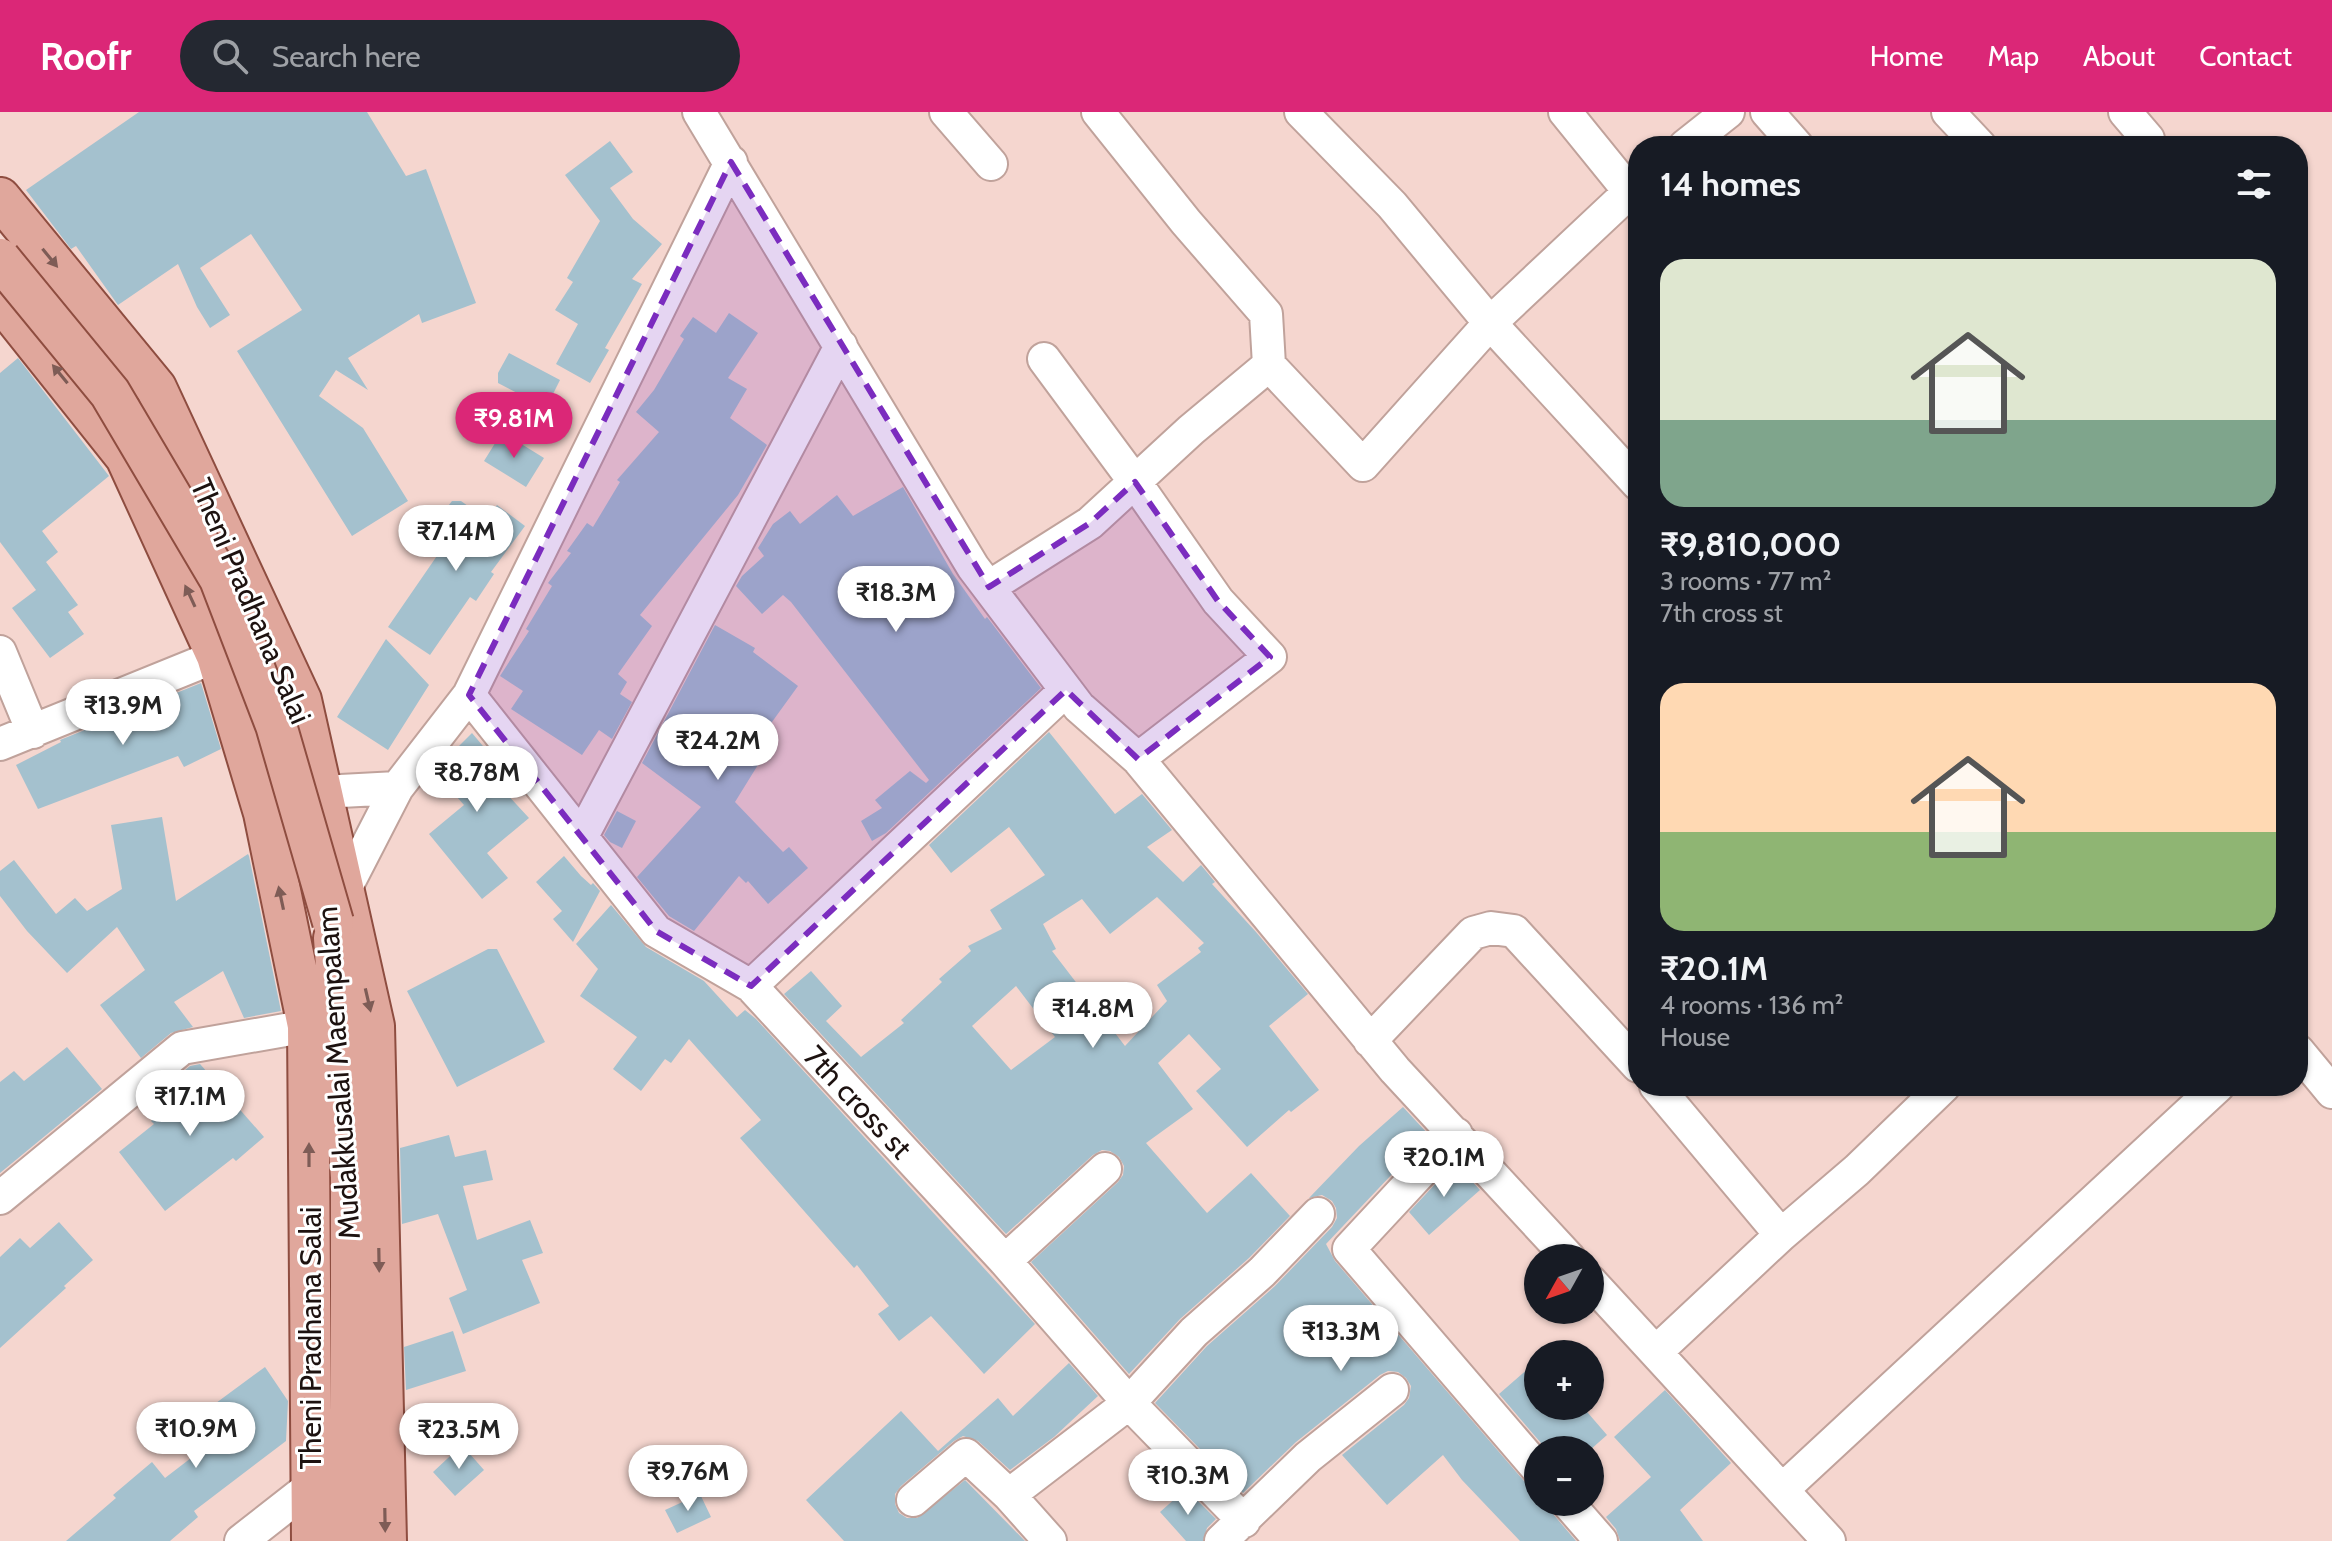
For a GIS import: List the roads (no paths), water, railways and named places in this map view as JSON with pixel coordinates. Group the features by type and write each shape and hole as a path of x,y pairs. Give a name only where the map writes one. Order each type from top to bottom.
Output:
{"main road":[{"name":"Theni Pradhana Salai","path":"0,198 156,388 301,700 322,792 338,906 374,1026 386,1541"},
{"name":"Mudakkusalai Maempalam","path":"0,259 110,393 220,579 276,725 338,906 351,1177 351,1541"},
{"name":"Theni Pradhana Salai","path":"0,299 126,457 217,656 264,813 308,1026 312,1541"},
{"path":"251,769 312,751"}],"street":[{"path":"699,112 973,567 1066,690 1079,707 1138,759 1370,1041 1556,1244"},
{"path":"946,112 991,164"},
{"path":"1098,112 1186,222 1266,314 1269,365 1363,465 1490,323 1628,199"},
{"path":"1301,112 1392,205 1490,323 1628,473"},
{"path":"1565,112 1628,185"},
{"path":"1698,136 1728,112"},
{"path":"1767,112 1788,136"},
{"path":"1948,112 1971,136"},
{"path":"2125,112 2145,136"},
{"path":"338,906 397,788 469,695 731,162"},
{"path":"582,836 841,346"},
{"path":"1044,359 1218,601 1270,657 1138,759"},
{"path":"989,587 1090,523 1191,430 1269,365"},
{"path":"0,652 33,732"},
{"path":"0,744 217,656"},
{"path":"751,986 1066,690"},
{"name":"7th cross st","path":"469,695 656,931 751,986 1005,1261 1129,1403 1232,1531"},
{"path":"322,792 397,788"},
{"path":"1370,1041 1473,933 1491,928 1514,931 1628,1055"},
{"path":"0,1198 182,1048 308,1026"},
{"path":"2308,1063 2332,1092"},
{"path":"1664,1096 1781,1235"},
{"path":"1656,1352 1781,1235 1857,1170 1934,1096"},
{"path":"1782,1490 2207,1096"},
{"path":"1456,1134 1349,1249 1524,1453"},
{"path":"1005,1261 1105,1169"},
{"path":"1009,1495 1129,1403 1194,1332 1262,1272 1318,1214"},
{"path":"1604,1296 1829,1541"},
{"path":"1232,1531 1308,1457 1392,1390"},
{"path":"913,1500 966,1455 1009,1495 1050,1541"},
{"path":"241,1541 310,1487"},
{"path":"1579,1516 1601,1541"}]}
